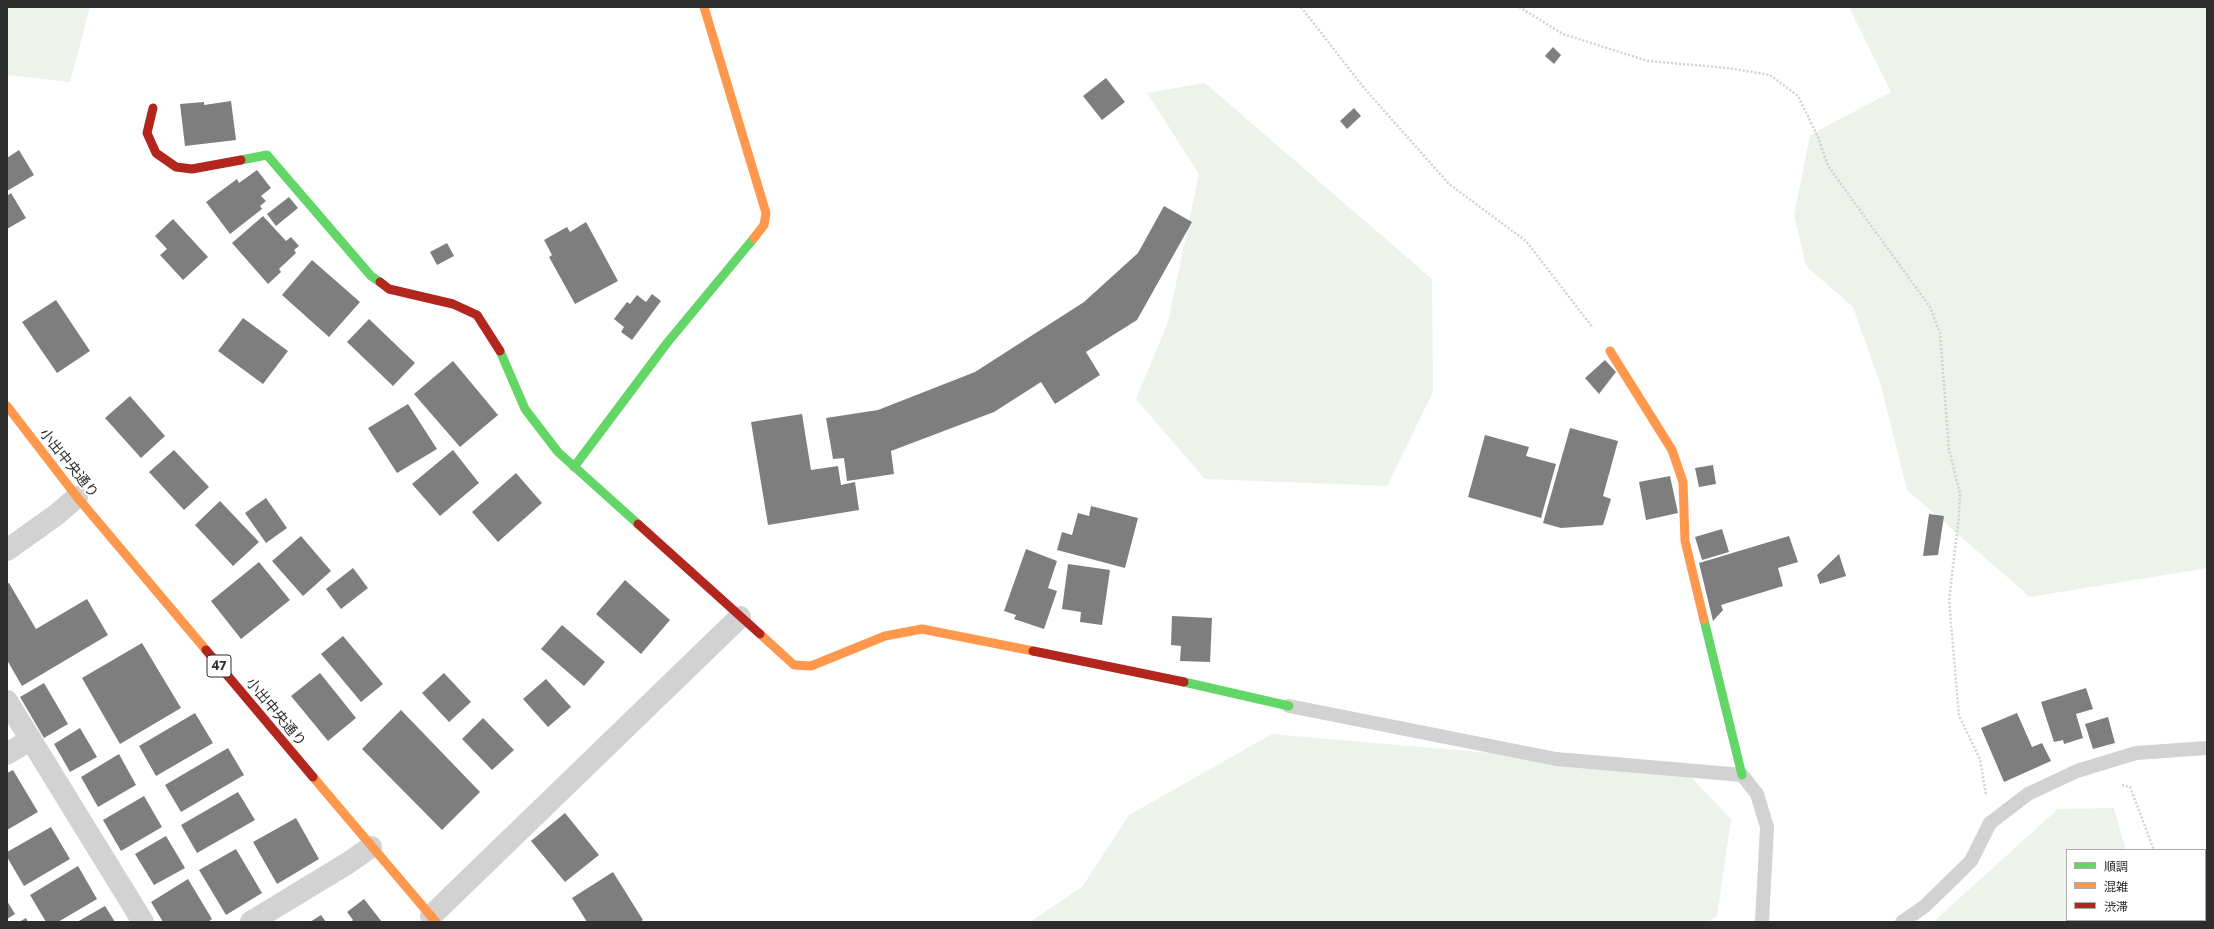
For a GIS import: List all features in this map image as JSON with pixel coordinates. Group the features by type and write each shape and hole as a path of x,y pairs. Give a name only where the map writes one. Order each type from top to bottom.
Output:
{"street":[{"path":"574,467 667,343 764,224 766,213 704,7"},
{"path":"153,108 147,133 156,153 176,167 192,169 267,155 371,276 389,289 453,304 477,315 498,344 525,409 558,452 794,665 811,666 885,636 922,629 1174,680 1289,706"},
{"path":"1610,351 1672,450 1683,482 1685,541 1742,775"},
{"name":"小出中央通り","path":"7,406 77,497 433,919"},
{"path":"7,550 56,515 77,497"},
{"path":"433,919 740,617"},
{"path":"7,701 143,922"},
{"path":"7,754 31,739"},
{"path":"251,922 348,863 371,847"}],"lane":[{"path":"1289,706 1556,759 1742,775 1756,794 1767,827 1762,922"},
{"path":"1902,922 1925,906 1971,861 1990,823 2028,794 2077,771 2136,753 2207,748"}],"path":[{"path":"1300,7 1364,88 1449,184 1526,241 1610,351"},
{"path":"1519,7 1563,34 1648,61 1728,68 1770,75 1798,96 1818,137 1828,166 1930,307 1940,333 1949,450 1960,494 1959,516 1949,600 1959,716 1980,759 1990,823"},
{"path":"2115,784 2130,786 2154,849"}],"shaded area":[{"path":"7,7 90,7 70,82 7,75"},
{"path":"1849,7 2207,7 2207,568 2030,597 1907,490 1880,383 1853,307 1806,266 1794,215 1810,135 1891,92"},
{"path":"1205,83 1432,279 1433,392 1387,486 1205,479 1136,399 1168,322 1199,174 1147,93"},
{"path":"1272,734 1684,770 1731,819 1717,916 1708,922 1030,922 1082,887 1129,815"},
{"path":"2114,808 2126,849 2066,849 2066,921 2148,922 1933,922 2058,809"}],"building":[{"path":"1553,47 1561,55 1554,64 1545,56"},
{"path":"1106,78 1125,102 1102,120 1083,96"},
{"path":"231,101 236,140 185,146 180,104 204,102 204,105"},
{"path":"1354,108 1361,116 1347,129 1340,121"},
{"path":"19,150 34,175 7,191 7,158"},
{"path":"257,170 271,188 261,196 266,201 260,206 262,209 230,234 206,202 237,179 239,183"},
{"path":"11,193 26,218 7,229 7,196"},
{"path":"289,197 298,208 276,226 267,214"},
{"path":"1164,206 1192,222 1137,320 1086,352 1100,375 1055,404 1041,382 994,412 891,451 894,474 847,481 844,458 833,459 826,418 878,410 975,372 1084,302 1138,253"},
{"path":"263,216 286,241 291,237 299,246 294,250 296,253 279,269 281,272 268,284 232,243"},
{"path":"173,219 208,257 183,280 160,255 167,249 155,236"},
{"path":"586,222 618,281 575,304 549,257 552,255 544,240 567,227 570,232"},
{"path":"447,243 454,256 437,265 430,252"},
{"path":"312,260 360,302 329,337 282,295"},
{"path":"652,294 661,301 632,340 621,332 624,327 614,319 627,302 630,304 637,295 646,302"},
{"path":"56,300 90,351 57,373 22,322"},
{"path":"243,318 288,351 263,384 218,351"},
{"path":"369,319 415,363 393,386 347,342"},
{"path":"1605,360 1616,372 1599,394 1585,378"},
{"path":"453,361 498,415 460,447 414,394"},
{"path":"130,396 165,436 141,458 105,418"},
{"path":"408,404 437,449 397,473 368,428"},
{"path":"802,414 811,470 838,466 841,485 855,482 859,510 768,525 751,422"},
{"path":"1570,428 1618,441 1603,496 1611,499 1603,525 1561,528 1543,523"},
{"path":"1485,435 1529,447 1526,456 1556,464 1541,518 1468,497"},
{"path":"174,450 209,487 184,510 149,472"},
{"path":"453,450 479,483 440,516 412,484"},
{"path":"1713,465 1716,484 1699,487 1695,468"},
{"path":"516,473 542,503 498,542 472,512"},
{"path":"1670,476 1678,513 1646,520 1639,482"},
{"path":"266,498 287,528 266,543 245,513"},
{"path":"220,501 259,542 233,566 195,525"},
{"path":"1091,506 1138,518 1125,568 1057,550 1062,532 1072,535 1078,513 1089,516"},
{"path":"1929,514 1944,516 1938,555 1923,556"},
{"path":"1722,529 1729,552 1702,560 1695,537"},
{"path":"301,536 331,571 303,596 272,561"},
{"path":"1789,536 1798,562 1778,568 1783,586 1721,605 1723,610 1713,621 1699,563"},
{"path":"1026,549 1057,561 1048,588 1057,591 1044,629 1014,619 1016,615 1004,611"},
{"path":"1839,554 1846,576 1820,584 1817,575"},
{"path":"259,562 290,600 241,639 211,601"},
{"path":"1068,564 1110,570 1102,625 1080,622 1081,612 1062,609"},
{"path":"353,568 368,588 341,609 326,589"},
{"path":"625,580 670,620 641,654 596,614"},
{"path":"9,583 36,629 87,599 108,635 22,686 7,660 7,584"},
{"path":"1172,616 1212,618 1210,662 1180,661 1181,646 1171,645"},
{"path":"562,625 605,662 584,686 541,649"},
{"path":"343,636 383,684 361,702 321,654"},
{"path":"142,643 181,708 120,744 82,678"},
{"path":"320,673 356,718 328,741 291,696"},
{"path":"444,673 471,702 449,722 422,693"},
{"path":"546,679 571,707 548,727 523,699"},
{"path":"44,683 68,724 44,738 20,697"},
{"path":"2086,688 2093,709 2076,714 2083,738 2064,744 2063,740 2054,742 2041,702"},
{"path":"401,710 480,792 442,830 362,749"},
{"path":"195,713 213,743 156,776 139,746"},
{"path":"2017,713 2032,747 2042,743 2051,761 2004,782 1981,728"},
{"path":"2108,717 2115,743 2093,749 2085,724"},
{"path":"483,718 514,750 492,770 462,739"},
{"path":"80,728 97,757 70,772 54,744"},
{"path":"228,748 244,775 181,812 165,785"},
{"path":"119,754 136,785 98,807 81,777"},
{"path":"13,770 38,812 7,830 7,773"},
{"path":"238,792 255,820 197,853 181,825"},
{"path":"144,796 162,827 121,851 103,820"},
{"path":"565,813 599,855 565,882 531,841"},
{"path":"296,818 319,859 277,884 253,842"},
{"path":"51,827 70,859 24,886 7,857 7,852"},
{"path":"166,836 185,868 154,885 135,854"},
{"path":"236,849 262,893 226,915 199,870"},
{"path":"78,866 97,899 58,922 46,922 30,895"},
{"path":"613,872 643,920 640,922 587,922 572,898"},
{"path":"188,879 212,919 208,922 163,922 151,902"},
{"path":"2207,885 2207,922 2193,922 2206,921"},
{"path":"364,899 382,922 351,922 353,920 347,912"},
{"path":"7,901 15,914 7,919"},
{"path":"105,906 115,922 77,922"},
{"path":"321,915 326,922 310,922"},
{"path":"26,918 28,922 19,922"}],"traffic: fast":[{"path":"241,160 267,155 371,276 380,282"},
{"path":"574,467 667,343 754,238"},
{"path":"500,351 525,409 558,452 638,524"},
{"path":"1704,620 1742,775"},
{"path":"1184,682 1289,706"}],"traffic: slow":[{"path":"704,7 766,213 764,225 754,238"},
{"path":"1610,351 1672,450 1683,482 1685,541 1704,620"},
{"path":"7,406 77,497 206,650"},
{"path":"760,634 794,665 811,666 885,636 922,629 1033,651"},
{"path":"313,777 436,922"}],"traffic: jam":[{"path":"153,108 147,133 156,153 176,167 192,169 241,160"},
{"path":"380,282 389,289 453,304 477,315 500,351"},
{"path":"638,524 760,634"},
{"path":"206,650 313,777"},
{"path":"1033,651 1184,682"}]}
